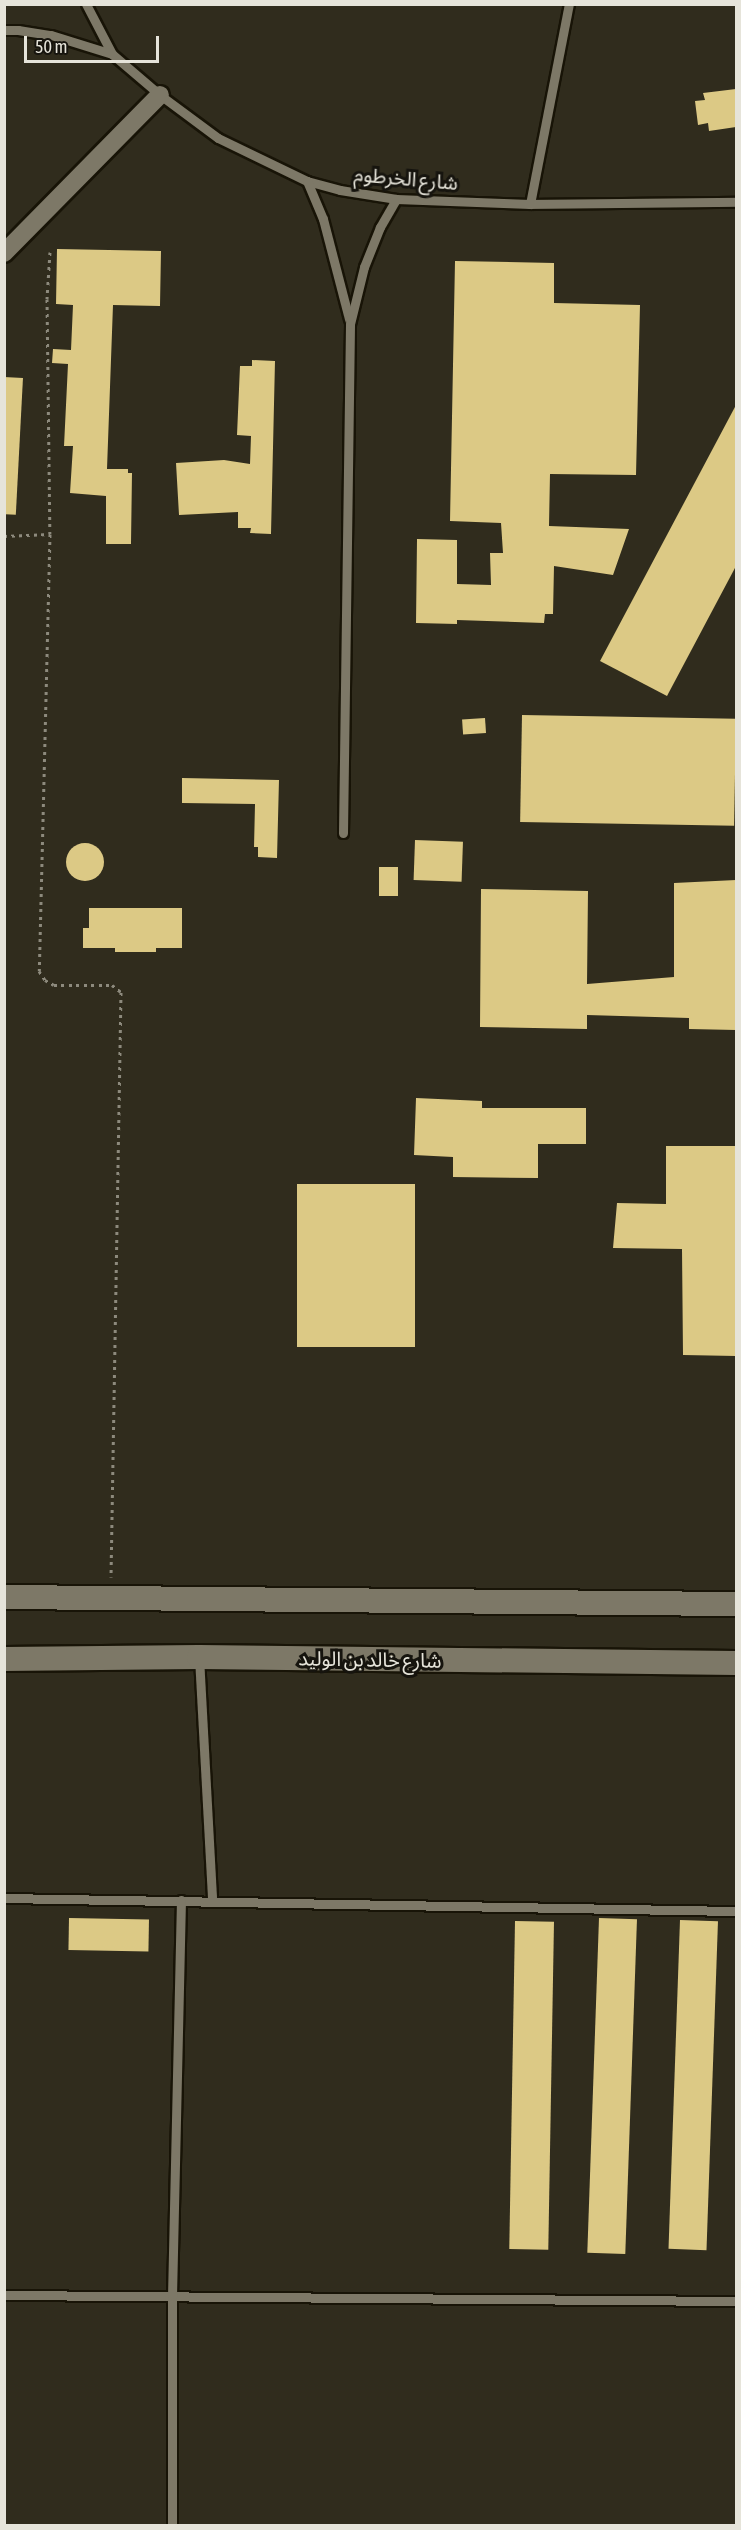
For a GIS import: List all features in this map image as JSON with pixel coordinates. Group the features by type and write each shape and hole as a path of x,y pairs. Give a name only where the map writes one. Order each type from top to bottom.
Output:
{"main road":[{"path":"4,1597 736,1604"},
{"name":"شارع خالد بن الوليد","path":"4,1659 199,1657 736,1663"}],"street":[{"path":"4,254 160,95"}],"lane":[{"name":"شارع الخرطوم","path":"86,4 112,54 160,95 218,138 307,181 340,190 396,198 530,204 736,202"},
{"path":"530,204 569,4"},
{"name":"شارع الخرطوم","path":"4,30 51,35 112,54"},
{"path":"307,181 322,219 350,324"},
{"path":"343,833 350,324 364,267 380,227 396,198"},
{"path":"199,1657 212,1900"},
{"path":"4,1898 736,1911"},
{"path":"172,2526 172,2296 181,1900"},
{"path":"4,2295 736,2301"}],"path":[{"path":"50,252 47,299 50,534 39,971 45,980 54,985 112,985 121,992 111,1597"},
{"path":"4,536 50,534"}],"building":[{"path":"736,89 736,127 709,131 708,123 698,125 695,101 705,100 703,93"},
{"path":"57,249 161,251 160,306 113,305 107,469 128,469 128,473 132,473 131,544 106,544 106,496 70,493 73,446 64,446 68,364 52,363 53,349 71,350 73,305 56,304"},
{"path":"455,261 554,263 554,303 640,305 636,475 550,474 549,526 629,529 613,575 554,566 553,614 545,614 544,623 457,620 457,624 416,623 417,539 457,540 457,584 491,585 490,553 503,553 501,523 450,521"},
{"path":"252,360 275,361 271,534 250,533 251,528 238,528 238,512 179,515 176,463 224,460 250,464 251,436 237,435 240,366 252,366"},
{"path":"4,377 23,378 16,515 4,514"},
{"path":"736,405 736,566 667,696 600,661"},
{"path":"522,715 736,719 734,826 520,822"},
{"path":"485,718 486,733 463,735 462,720"},
{"path":"182,778 279,780 277,858 258,857 258,847 254,847 255,804 182,803"},
{"path":"415,840 463,842 462,882 414,880"},
{"path":"85,843 92,844 98,849 103,855 103,869 98,875 92,880 85,881 78,880 72,875 67,869 66,862 67,855 72,849 78,844"},
{"path":"379,867 398,867 398,896 379,896"},
{"path":"736,880 736,1030 689,1029 689,1018 587,1015 587,1029 480,1027 481,889 588,891 587,984 674,977 674,883"},
{"path":"89,908 182,908 182,948 156,948 156,952 115,952 115,948 83,948 83,928 89,928"},
{"path":"416,1098 482,1101 482,1108 586,1108 586,1144 538,1144 538,1178 453,1177 453,1157 414,1155"},
{"path":"666,1146 736,1146 736,1356 683,1355 682,1249 613,1248 617,1203 666,1204"},
{"path":"297,1184 415,1184 415,1347 297,1347"},
{"path":"69,1918 149,1919 148,1951 68,1950"},
{"path":"599,1918 637,1919 625,2254 587,2253"},
{"path":"680,1920 718,1921 706,2250 669,2249"},
{"path":"515,1921 554,1922 548,2250 509,2249"}]}
